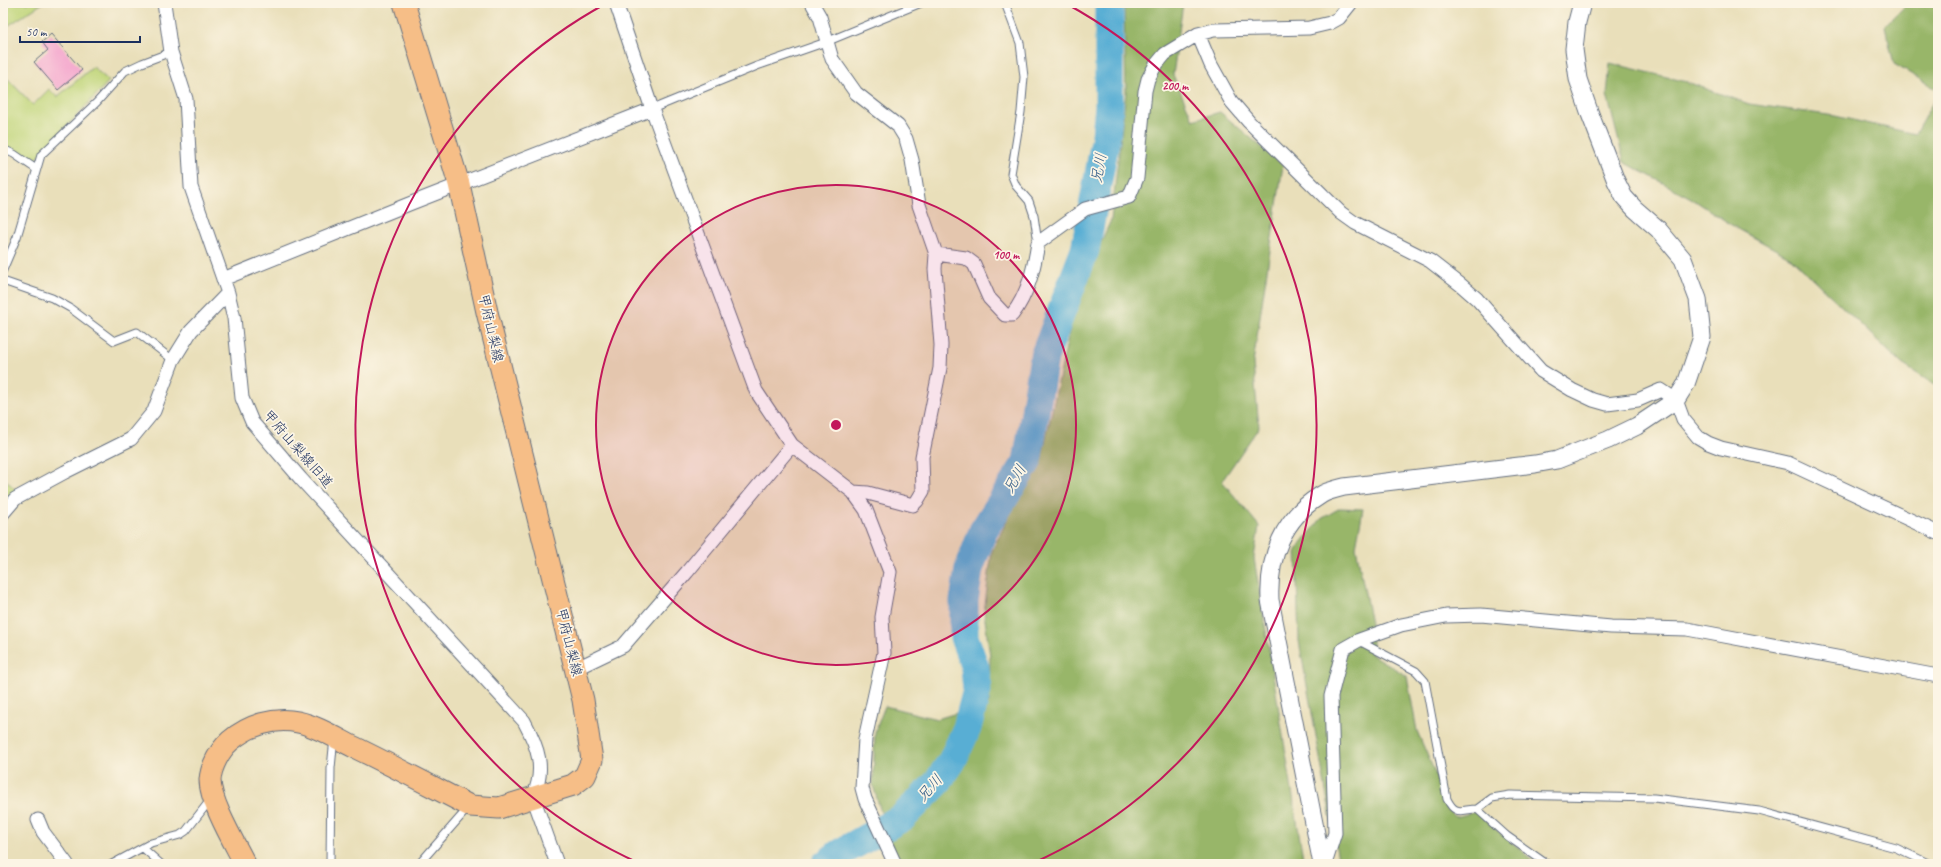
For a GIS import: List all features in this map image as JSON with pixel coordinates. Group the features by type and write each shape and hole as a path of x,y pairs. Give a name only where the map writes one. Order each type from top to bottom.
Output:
{"main road":[{"name":"甲府山梨線","path":"245,864 223,820 210,781 214,766 220,753 239,733 254,726 284,720 299,722 334,737 470,806 499,808 573,786 585,776 592,760 590,736 575,669 489,319 459,184 404,3"}],"street":[{"name":"甲府山梨線旧道","path":"164,3 171,52 186,99 191,187 228,293 234,318 242,398 252,422 301,479 524,721 533,737 539,760 538,785 533,797"},
{"path":"616,3 652,109 756,391 792,445 853,492 866,510 890,572 882,617 884,654 865,739 862,781 865,799 895,864"},
{"path":"812,3 820,17 832,59 856,93 898,126 906,139 912,160 919,205 936,254 935,269 941,345 940,368 922,457 923,491 913,505 868,493 853,492"},
{"path":"936,254 966,258 974,264 989,298 1005,315 1012,316 1017,309 1034,272 1038,242 1085,208 1129,197 1137,178 1144,91 1154,66 1165,54 1198,34 1214,30 1309,28 1330,23 1339,18 1351,3"},
{"path":"1322,864 1270,600 1269,582 1275,552 1284,532 1294,517 1322,494 1344,487 1535,464 1557,460 1588,450 1637,426 1676,400 1686,384 1702,337 1698,299 1683,259 1658,229 1624,197 1604,152 1578,79 1574,50 1577,22 1582,3"},
{"path":"1198,34 1211,65 1231,101 1248,122 1341,213 1355,224 1430,261 1477,299 1541,371 1572,390 1593,400 1607,404 1638,400 1661,390 1676,400 1683,419 1698,437 1708,443 1721,448 1788,463 1938,533"},
{"path":"223,279 459,184 652,109"},
{"path":"3,513 15,499 131,439 154,411 173,360 191,331 228,293"},
{"path":"575,669 623,646 792,445"},
{"path":"1325,864 1335,833 1331,696 1343,649 1359,640 1401,625 1430,618 1463,614 1611,627 1687,629 1938,676"},
{"path":"533,797 557,864"},
{"path":"38,820 43,832 67,864"}],"lane":[{"path":"652,109 757,66 826,42 921,3"},
{"path":"1005,3 1020,43 1024,77 1021,112 1011,174 1016,186 1029,201 1034,216 1038,242"},
{"path":"3,270 17,237 30,199 36,169 41,155 97,102 126,72 142,63 171,52"},
{"path":"3,149 14,154 36,169"},
{"path":"3,281 52,298 70,308 114,341 137,332 173,360"},
{"path":"1359,640 1416,671 1425,681 1447,800 1450,807 1456,811 1477,809 1492,798 1510,795 1661,799 1759,811 1896,848 1930,864"},
{"path":"330,864 331,768 334,737"},
{"path":"112,864 152,843 180,835 186,831 214,796"},
{"path":"419,864 454,822 470,806"},
{"path":"1477,809 1506,836 1547,864"},
{"path":"143,848 161,864"}],"green space":[{"path":"3,3 43,3 3,29"},
{"path":"1124,3 1183,3 1173,75 1193,120 1220,112 1283,165 1253,363 1259,427 1222,481 1259,526 1254,558 1304,864 900,864 888,836 873,785 875,732 885,706 937,719 989,703 990,656 984,612 992,551 1015,504 1041,461 1078,292 1111,220 1126,92"},
{"path":"1908,3 1938,3 1938,90 1894,64 1885,26"},
{"path":"1610,63 1687,82 1749,104 1835,116 1915,134 1938,93 1938,387 1902,364 1791,258 1733,226 1691,198 1624,162 1607,95"},
{"path":"93,67 109,81 32,164 3,146 3,74 33,105 49,89 57,97"},
{"path":"3,477 16,490 3,501"},
{"path":"1340,508 1363,509 1356,547 1372,629 1372,655 1407,676 1417,731 1441,787 1447,809 1456,817 1475,812 1538,864 1339,864 1299,641 1296,550 1321,519"}],"building":[{"path":"51,34 82,70 58,90 34,62 48,50 42,42"}],"waterway":[{"name":"兄川","path":"826,864 840,853 903,817 937,783 952,761 967,728 977,690 975,668 964,637 964,601 969,569 983,531 1027,462 1044,357 1085,250 1106,136 1109,106 1109,3"}]}
